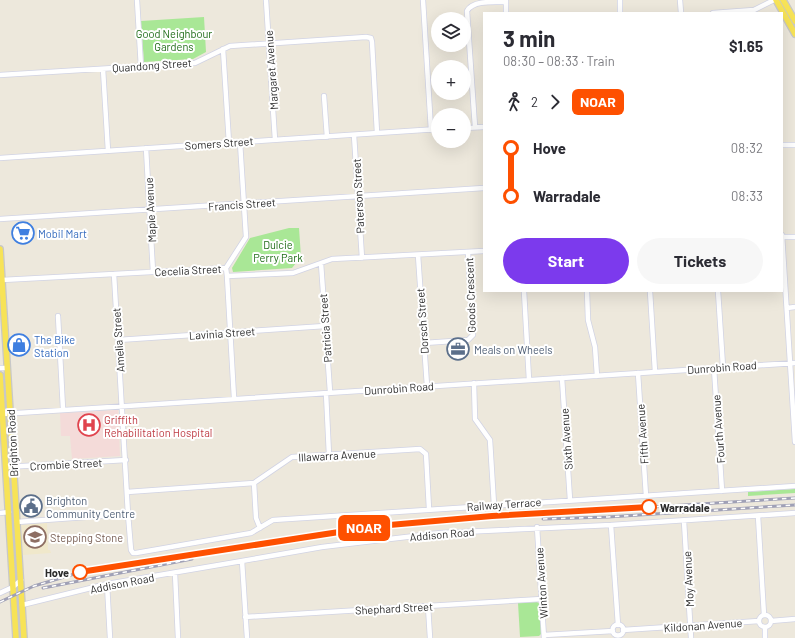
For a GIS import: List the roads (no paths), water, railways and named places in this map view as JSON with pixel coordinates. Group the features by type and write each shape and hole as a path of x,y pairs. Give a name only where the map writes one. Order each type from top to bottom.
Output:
{"main road":[{"path":"775,0 782,12"},
{"path":"783,0 795,21"},
{"path":"783,14 795,34"},
{"name":"Brighton Road","path":"0,249 2,326 11,413 24,638"},
{"name":"Brighton Road","path":"0,375 2,436 6,468 16,638"}],"street":[{"path":"137,0 140,67"},
{"name":"Margaret Avenue","path":"266,0 275,140"},
{"path":"423,0 431,130"},
{"path":"620,0 620,12"},
{"path":"680,0 681,12"},
{"path":"732,12 754,10 775,0"},
{"path":"475,127 468,11 470,6 475,3 506,1 506,12"},
{"name":"Quandong Street","path":"0,75 195,63 230,46 371,38 377,133"},
{"path":"223,49 229,143"},
{"path":"103,69 108,151"},
{"path":"324,96 327,137"},
{"path":"471,127 483,126"},
{"name":"Somers Street","path":"0,158 431,130"},
{"name":"Paterson Street","path":"354,135 362,258"},
{"path":"226,268 246,237 240,142"},
{"path":"783,146 795,145"},
{"name":"Maple Avenue","path":"146,148 153,272"},
{"name":"Francis Street","path":"0,219 483,188"},
{"path":"783,236 795,237"},
{"path":"783,250 793,363 795,442"},
{"name":"Cecelia Street","path":"2,280 226,268 227,276 293,273 332,260 483,251"},
{"name":"Goods Crescent","path":"424,343 468,340 472,338 468,252"},
{"name":"Dorsch Street","path":"418,255 427,386"},
{"name":"Patricia Street","path":"321,263 328,392 329,455"},
{"name":"Amelia Street","path":"114,274 128,514"},
{"path":"227,276 234,398"},
{"path":"524,292 530,380"},
{"path":"587,292 588,320 595,347 597,376"},
{"path":"650,292 655,372"},
{"path":"718,292 723,367"},
{"path":"787,308 795,307"},
{"path":"58,316 63,410"},
{"name":"Lavinia Street","path":"118,340 325,326"},
{"name":"Dunrobin Road","path":"2,414 122,405 793,363"},
{"path":"0,368 7,368"},
{"name":"Fourth Avenue","path":"714,368 722,491"},
{"name":"Fifth Avenue","path":"638,373 646,496"},
{"name":"Sixth Avenue","path":"562,378 570,500"},
{"path":"474,383 475,419 490,440 494,505"},
{"path":"2,436 12,435"},
{"name":"Illawarra Avenue","path":"254,483 292,457 423,451 426,454 429,509"},
{"name":"Crombie Street","path":"6,468 126,460"},
{"path":"127,492 254,483 256,518 260,528"},
{"name":"Railway Terrace","path":"128,514 131,550 136,553 251,533 273,520 795,486"},
{"path":"0,513 9,512"},
{"name":"Addison Road","path":"22,605 107,584 322,547 440,533 537,527 684,521 795,513"},
{"path":"17,522 128,514"},
{"path":"758,516 764,615"},
{"name":"Moy Avenue","path":"684,521 691,638"},
{"path":"612,525 618,625 622,627 623,630 619,637 614,634 613,631"},
{"name":"Winton Avenue","path":"537,527 544,636"},
{"path":"242,561 247,638"},
{"path":"175,573 178,638"},
{"path":"0,593 13,587 21,580"},
{"path":"107,584 110,638"},
{"name":"Shephard Street","path":"245,617 542,599"},
{"path":"428,606 430,638"},
{"path":"764,615 768,616 771,621"},
{"path":"764,615 759,621 762,626 765,627 766,638"},
{"path":"771,621 795,619"},
{"name":"Kildonan Avenue","path":"623,630 759,621"},
{"path":"765,627 768,626 771,621"},
{"path":"613,631 613,628 618,625"},
{"path":"544,636 613,631"}],"railway":[{"path":"0,602 34,586 81,572 378,526 492,517 795,498"},
{"path":"543,519 608,517 795,505"},
{"path":"43,588 192,559"}],"train":[{"name":"NOAR","path":"80,572 337,531 378,526 492,516 649,507"}],"place":[{"name":"Mobil Mart","path":"23,233"},
{"name":"The Bike Station","path":"19,345"},
{"name":"Meals on Wheels","path":"458,349"},
{"name":"Griffith Rehabilitation Hospital","path":"89,425"},
{"name":"Brighton Community Centre","path":"31,506"},
{"name":"Warradale","path":"649,507"},
{"name":"Stepping Stone","path":"35,537"},
{"name":"Hove","path":"80,572"}],"park label":[{"name":"Good Neighbour Gardens","path":"174,39"},
{"name":"Dulcie Perry Park","path":"278,250"}]}
